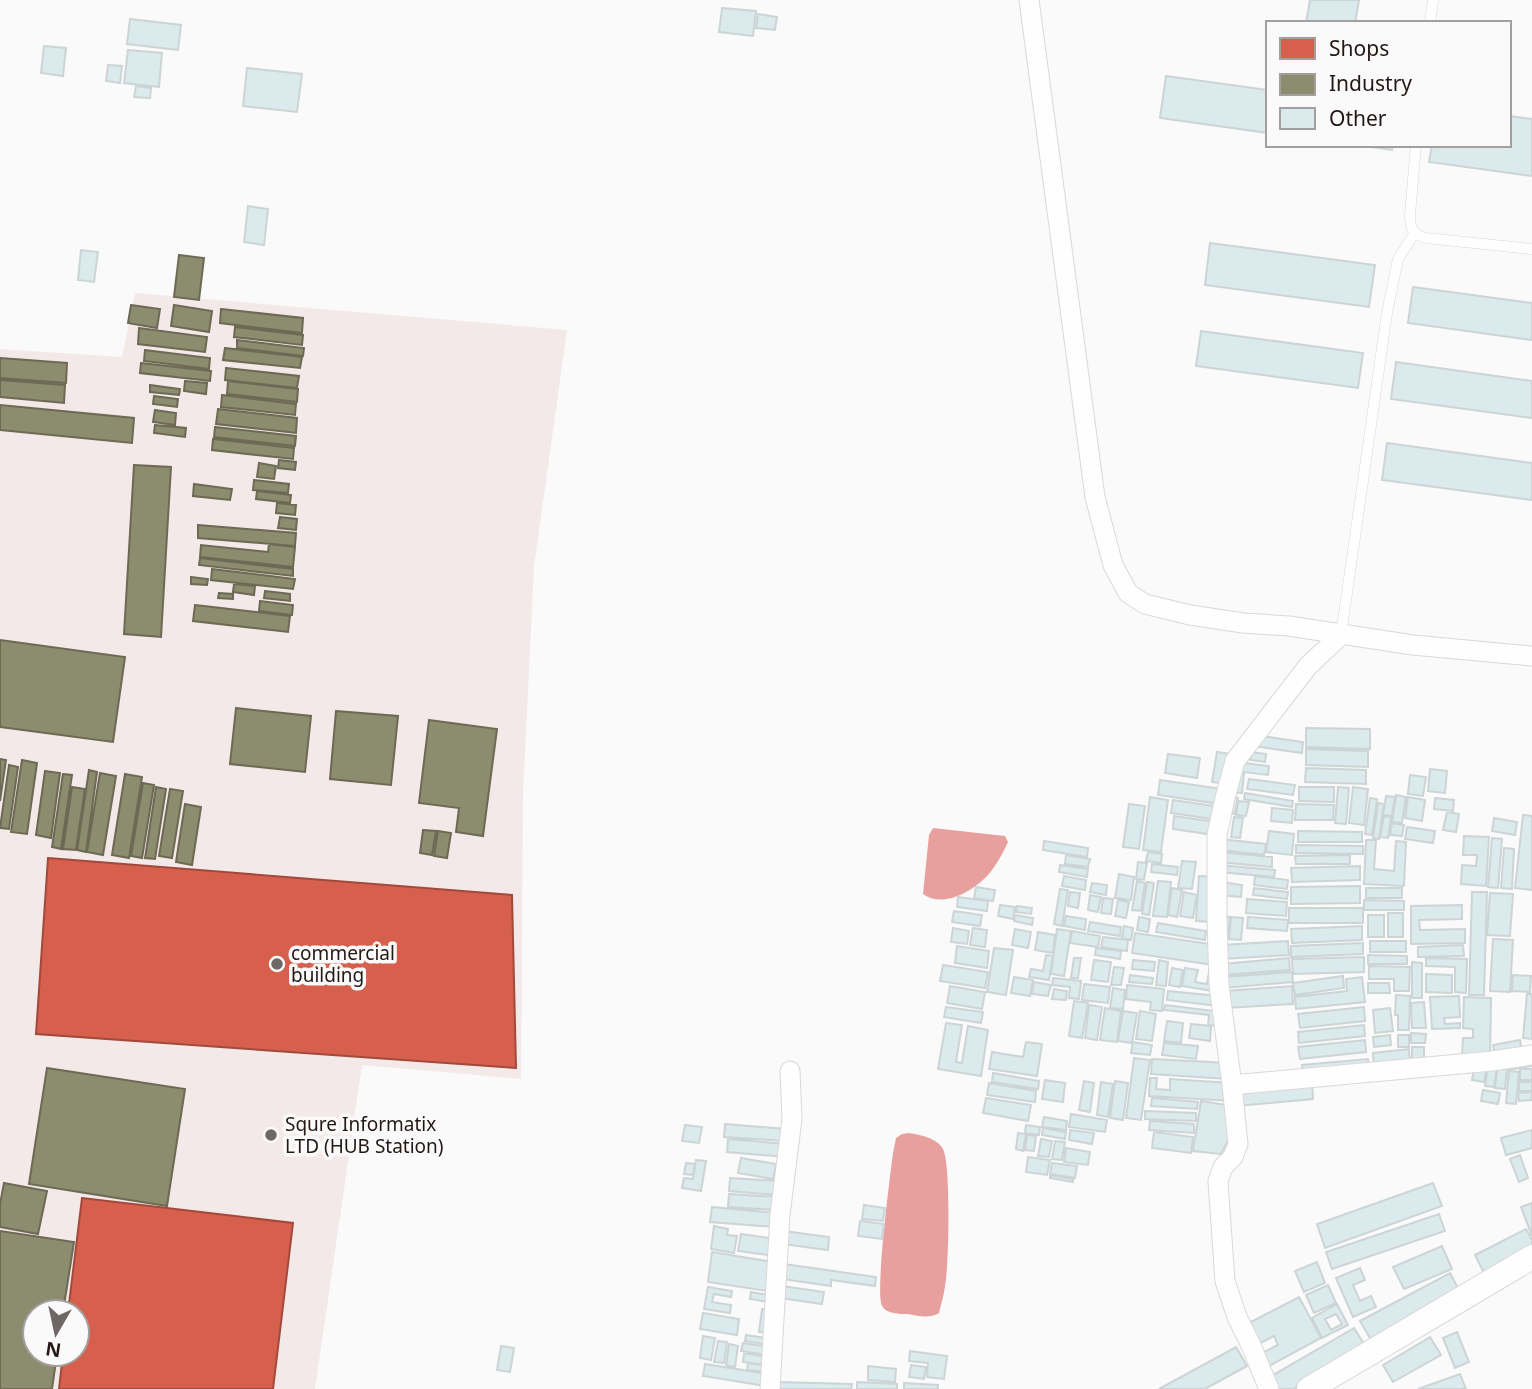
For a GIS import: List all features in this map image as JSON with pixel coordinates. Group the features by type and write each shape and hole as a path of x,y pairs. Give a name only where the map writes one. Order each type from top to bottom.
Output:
{"street":[{"path":"1029,0 1095,497 1112,565 1128,593 1145,604 1189,615 1289,626 1413,645 1532,656"},
{"path":"1269,1389 1237,1317 1225,1281 1218,1181 1223,1167 1233,1157 1238,1144 1219,985 1217,835 1235,761 1308,666 1341,635"},
{"path":"1233,1085 1532,1055"},
{"path":"770,1389 780,1215 792,1119 790,1071"},
{"path":"1309,1389 1532,1256"}],"lane":[{"path":"1430,21 1433,0"},
{"path":"1416,147 1410,215 1410,226 1414,234 1426,238 1532,249"},
{"path":"1341,635 1387,313 1398,259 1414,234"}],"shaded area":[{"path":"135,293 567,330 534,567 523,794 521,1079 362,1065 315,1389 0,1389 0,349 122,357"},
{"path":"933,828 1005,836 1008,842 982,881 957,896 939,900 923,894 929,835"},
{"path":"909,1133 937,1142 946,1159 948,1238 945,1289 939,1313 928,1316 890,1312 882,1306 880,1296 893,1153 896,1138"}],"building: Shops":[{"name":"commercial building","path":"48,858 512,895 516,1068 36,1034"},
{"path":"82,1198 293,1223 273,1389 59,1389 61,1368 91,1368 91,1298 70,1298"}],"building: Industry":[{"path":"179,255 204,258 199,300 174,297"},
{"path":"131,305 160,309 157,328 128,323"},
{"path":"174,305 212,311 209,332 171,326"},
{"path":"221,309 303,318 302,333 220,323"},
{"path":"235,327 303,335 302,345 234,337"},
{"path":"139,328 207,337 205,352 138,344"},
{"path":"237,340 304,348 303,356 237,348"},
{"path":"225,348 302,357 300,368 223,360"},
{"path":"145,350 210,358 209,369 144,361"},
{"path":"0,358 67,363 66,383 0,378"},
{"path":"141,363 211,371 210,381 140,373"},
{"path":"226,368 299,376 297,388 225,380"},
{"path":"0,380 65,385 64,403 0,397"},
{"path":"185,381 207,383 206,394 184,391"},
{"path":"228,381 298,389 297,402 227,394"},
{"path":"150,385 180,389 179,395 150,392"},
{"path":"222,395 296,404 295,415 221,407"},
{"path":"154,396 178,399 177,407 153,404"},
{"path":"0,405 134,418 132,443 0,430"},
{"path":"218,409 297,418 296,433 216,424"},
{"path":"155,410 176,413 175,425 153,422"},
{"path":"155,425 186,428 185,437 154,433"},
{"path":"215,427 296,436 295,446 214,437"},
{"path":"213,439 294,448 293,459 212,450"},
{"path":"279,460 296,462 295,470 278,468"},
{"path":"259,463 276,466 274,479 257,477"},
{"path":"134,465 171,467 161,637 124,634"},
{"path":"254,480 289,484 288,493 253,490"},
{"path":"194,484 232,489 230,500 193,496"},
{"path":"257,491 291,495 290,503 256,499"},
{"path":"277,503 296,505 295,515 276,513"},
{"path":"280,517 297,519 296,530 278,528"},
{"path":"198,525 296,533 295,546 198,538"},
{"path":"269,544 295,547 293,567 200,557 201,545 268,552"},
{"path":"200,558 293,569 293,576 199,565"},
{"path":"212,569 295,579 293,589 211,580"},
{"path":"191,577 208,579 207,585 191,584"},
{"path":"234,584 255,586 254,595 233,592"},
{"path":"265,591 290,594 290,601 264,598"},
{"path":"219,593 233,594 233,599 218,598"},
{"path":"260,601 293,605 292,615 259,611"},
{"path":"195,605 290,616 288,632 193,621"},
{"path":"0,640 125,657 113,742 0,727"},
{"path":"236,708 311,716 305,772 230,764"},
{"path":"336,711 398,716 391,785 330,779"},
{"path":"429,720 497,729 483,836 456,832 459,808 419,803"},
{"path":"0,759 6,760 0,801"},
{"path":"22,760 37,763 27,834 11,832"},
{"path":"9,765 18,767 9,829 0,828"},
{"path":"89,770 97,772 86,852 77,850"},
{"path":"45,771 60,773 51,838 36,835"},
{"path":"100,773 116,776 103,855 87,852"},
{"path":"63,774 72,775 61,849 52,847"},
{"path":"125,774 142,777 129,858 112,855"},
{"path":"143,783 154,785 142,858 131,856"},
{"path":"72,787 85,789 76,850 63,849"},
{"path":"156,787 166,789 155,859 145,858"},
{"path":"170,789 183,791 172,858 159,856"},
{"path":"185,804 201,807 192,865 176,862"},
{"path":"423,830 436,831 432,855 420,853"},
{"path":"438,831 451,833 447,858 434,856"},
{"path":"47,1068 185,1089 167,1206 29,1184"},
{"path":"4,1183 47,1191 38,1234 0,1227"},
{"path":"0,1231 74,1242 65,1298 21,1298 21,1368 55,1368 52,1389 0,1389"}],"building: Other":[{"path":"1310,0 1359,0 1355,21 1306,21"},
{"path":"722,8 756,11 753,36 719,32"},
{"path":"758,14 777,17 775,30 756,28"},
{"path":"130,19 181,25 178,50 127,44"},
{"path":"44,46 66,48 63,76 41,73"},
{"path":"128,50 162,53 159,87 124,83"},
{"path":"108,65 122,66 120,83 106,81"},
{"path":"247,68 302,74 297,112 243,106"},
{"path":"1166,76 1266,90 1266,133 1160,118"},
{"path":"136,86 151,88 150,98 134,97"},
{"path":"1511,116 1532,119 1532,176 1429,162 1432,147 1511,147"},
{"path":"1371,147 1393,147 1392,150"},
{"path":"248,206 268,209 264,245 244,242"},
{"path":"1210,243 1375,265 1369,307 1205,285"},
{"path":"81,250 98,252 94,282 78,280"},
{"path":"1413,287 1532,303 1532,340 1408,323"},
{"path":"1201,331 1363,353 1358,388 1196,366"},
{"path":"1396,362 1532,381 1532,418 1391,399"},
{"path":"1387,443 1532,463 1532,500 1382,480"},
{"path":"1306,728 1370,729 1370,749 1306,747"},
{"path":"1255,735 1303,742 1302,753 1253,746"},
{"path":"1306,749 1368,751 1368,767 1306,765"},
{"path":"1217,752 1231,754 1227,784 1212,782"},
{"path":"1251,752 1266,754 1265,762 1250,760"},
{"path":"1168,754 1200,758 1197,778 1165,773"},
{"path":"1236,762 1269,766 1268,775 1235,771"},
{"path":"1306,768 1366,770 1366,784 1305,782"},
{"path":"1430,769 1447,771 1445,793 1428,791"},
{"path":"1233,772 1244,773 1242,793 1231,792"},
{"path":"1410,775 1426,777 1423,796 1408,794"},
{"path":"1249,779 1295,785 1293,795 1247,789"},
{"path":"1160,780 1222,789 1220,804 1158,795"},
{"path":"1299,787 1334,787 1334,802 1299,801"},
{"path":"1338,787 1349,788 1346,824 1335,823"},
{"path":"1353,787 1368,789 1364,825 1349,823"},
{"path":"1245,793 1293,801 1292,807 1244,799"},
{"path":"1396,795 1406,797 1402,823 1392,822"},
{"path":"1229,796 1238,798 1235,814 1225,813"},
{"path":"1386,796 1395,797 1392,816 1383,815"},
{"path":"1150,797 1168,800 1161,852 1143,850"},
{"path":"1408,797 1425,800 1422,821 1405,818"},
{"path":"1370,798 1377,799 1372,835 1365,834"},
{"path":"1435,798 1454,800 1453,811 1434,809"},
{"path":"1173,800 1221,807 1219,820 1171,813"},
{"path":"1238,801 1249,802 1246,816 1236,815"},
{"path":"1378,803 1384,804 1379,839 1373,838"},
{"path":"1129,804 1145,806 1139,849 1123,847"},
{"path":"1296,804 1334,805 1333,820 1295,820"},
{"path":"1272,808 1293,810 1292,823 1271,821"},
{"path":"1447,812 1459,814 1456,832 1443,830"},
{"path":"1523,815 1532,816 1532,890 1515,888"},
{"path":"1174,816 1216,822 1214,835 1173,829"},
{"path":"1384,816 1391,817 1388,838 1380,837"},
{"path":"1234,817 1243,818 1240,838 1231,837"},
{"path":"1494,818 1517,822 1515,835 1492,831"},
{"path":"1392,823 1404,825 1402,836 1390,835"},
{"path":"1407,827 1435,831 1433,843 1405,839"},
{"path":"1269,831 1294,834 1292,855 1266,852"},
{"path":"1298,831 1362,832 1362,842 1298,842"},
{"path":"1464,836 1489,837 1486,886 1461,884 1462,865 1476,866 1477,855 1463,855"},
{"path":"1492,838 1502,839 1498,888 1488,887"},
{"path":"1220,839 1266,844 1264,855 1219,850"},
{"path":"1366,840 1376,840 1374,869 1394,871 1396,841 1406,842 1404,886 1364,884"},
{"path":"1044,841 1088,848 1087,857 1043,850"},
{"path":"1296,845 1363,846 1363,854 1296,853"},
{"path":"1504,848 1514,849 1512,889 1501,888"},
{"path":"1148,852 1162,854 1161,863 1146,861"},
{"path":"1220,852 1272,857 1272,867 1219,862"},
{"path":"1066,855 1090,859 1088,867 1065,864"},
{"path":"1350,855 1350,864 1296,864 1295,856"},
{"path":"1182,861 1196,862 1192,889 1178,888"},
{"path":"1138,862 1147,863 1144,880 1136,879"},
{"path":"1152,864 1178,867 1177,875 1151,872"},
{"path":"1060,865 1088,869 1087,877 1059,872"},
{"path":"1220,865 1275,870 1274,877 1219,872"},
{"path":"1360,866 1360,880 1292,882 1291,868"},
{"path":"1119,874 1134,877 1131,900 1115,898"},
{"path":"1064,876 1086,880 1085,890 1062,886"},
{"path":"1199,876 1215,877 1212,922 1196,921"},
{"path":"1255,876 1288,880 1287,889 1254,885"},
{"path":"1137,881 1145,883 1141,911 1132,910"},
{"path":"1158,881 1171,882 1167,917 1153,916"},
{"path":"1147,882 1154,883 1149,915 1142,914"},
{"path":"1222,882 1242,885 1241,897 1220,895"},
{"path":"1092,883 1107,885 1106,895 1090,892"},
{"path":"1360,886 1360,903 1291,904 1291,887"},
{"path":"976,887 995,890 993,901 974,898"},
{"path":"1172,888 1182,890 1177,917 1168,915"},
{"path":"1254,888 1288,892 1287,899 1253,895"},
{"path":"1366,888 1402,888 1402,898 1366,898"},
{"path":"1060,889 1068,890 1062,926 1054,924"},
{"path":"1070,892 1080,893 1078,908 1068,906"},
{"path":"1184,892 1197,895 1193,918 1180,916"},
{"path":"1472,892 1487,892 1484,995 1469,995"},
{"path":"1490,893 1513,894 1510,936 1487,935"},
{"path":"1090,895 1101,897 1098,912 1088,910"},
{"path":"958,897 988,901 987,911 957,907"},
{"path":"1103,898 1113,899 1111,914 1101,913"},
{"path":"1247,899 1287,902 1286,916 1246,913"},
{"path":"1118,900 1129,902 1126,918 1115,916"},
{"path":"1364,900 1404,901 1404,910 1364,910"},
{"path":"1000,905 1015,907 1013,919 998,916"},
{"path":"1462,905 1462,919 1419,920 1420,930 1465,929 1465,943 1411,944 1411,906"},
{"path":"1017,906 1032,908 1031,914 1016,912"},
{"path":"1289,908 1363,908 1363,923 1289,923"},
{"path":"954,911 982,915 980,926 952,922"},
{"path":"1388,913 1403,913 1403,937 1388,937"},
{"path":"1015,915 1033,918 1032,925 1014,921"},
{"path":"1368,915 1384,915 1384,937 1368,937"},
{"path":"1066,916 1086,919 1085,930 1064,926"},
{"path":"1139,917 1150,919 1148,932 1137,930"},
{"path":"1221,917 1230,917 1228,939 1219,938"},
{"path":"1231,917 1243,918 1241,940 1229,939"},
{"path":"1248,917 1288,920 1287,931 1247,928"},
{"path":"1090,922 1121,927 1120,936 1088,931"},
{"path":"1158,923 1206,931 1205,940 1156,932"},
{"path":"1124,926 1133,928 1131,940 1122,938"},
{"path":"1362,926 1362,940 1292,943 1291,929"},
{"path":"953,928 969,931 967,944 951,942"},
{"path":"973,928 987,930 985,947 970,945"},
{"path":"1015,929 1031,932 1028,948 1012,945"},
{"path":"1057,929 1071,931 1064,976 1051,974"},
{"path":"1072,931 1100,936 1098,947 1070,943"},
{"path":"1038,932 1055,935 1053,953 1035,950"},
{"path":"1135,933 1217,945 1214,965 1132,953"},
{"path":"1103,937 1128,940 1127,951 1101,947"},
{"path":"1493,939 1513,940 1510,992 1490,991"},
{"path":"1288,941 1289,955 1223,959 1222,945"},
{"path":"1370,941 1406,941 1406,952 1370,952"},
{"path":"1363,943 1363,954 1291,957 1291,946"},
{"path":"1463,945 1464,956 1418,957 1418,947"},
{"path":"957,946 989,951 987,968 955,963"},
{"path":"994,948 1013,950 1006,995 987,992"},
{"path":"1096,948 1121,951 1120,959 1095,955"},
{"path":"1046,955 1053,956 1049,980 1029,977 1031,969 1043,971"},
{"path":"1368,955 1407,956 1407,964 1368,964"},
{"path":"1364,957 1364,972 1293,974 1292,959"},
{"path":"1074,958 1081,958 1078,978 1071,978"},
{"path":"1289,958 1290,970 1224,975 1223,964"},
{"path":"1426,958 1467,959 1466,993 1455,992 1455,967 1426,966"},
{"path":"1094,960 1111,962 1108,982 1091,980"},
{"path":"1133,960 1155,962 1154,971 1132,969"},
{"path":"1159,960 1168,962 1166,986 1156,985"},
{"path":"1412,962 1422,963 1422,998 1412,998"},
{"path":"943,965 988,972 985,988 940,981"},
{"path":"1210,966 1213,991 1182,986 1185,968 1198,970 1195,982 1207,984"},
{"path":"1369,966 1410,967 1409,991 1394,991 1394,979 1369,979"},
{"path":"1114,967 1124,968 1121,985 1111,985"},
{"path":"1172,968 1183,970 1180,987 1169,985"},
{"path":"1292,972 1293,982 1224,988 1223,977"},
{"path":"1426,974 1452,975 1452,993 1426,992"},
{"path":"1130,975 1153,978 1152,984 1129,982"},
{"path":"1513,975 1531,976 1530,992 1512,991"},
{"path":"1343,976 1344,988 1295,995 1293,983"},
{"path":"1014,977 1033,980 1030,996 1011,993"},
{"path":"1362,977 1365,1002 1296,1009 1295,997 1347,991 1346,979"},
{"path":"1053,978 1081,981 1079,999 1069,998 1070,987 1052,985"},
{"path":"1034,982 1051,985 1048,996 1032,994"},
{"path":"1368,983 1389,983 1390,993 1368,993"},
{"path":"1084,984 1110,987 1108,1003 1082,1000"},
{"path":"1127,985 1164,989 1162,1011 1150,1010 1151,1002 1126,999"},
{"path":"950,986 985,992 982,1009 947,1003"},
{"path":"1292,986 1293,1004 1226,1008 1225,991"},
{"path":"1113,988 1125,990 1123,1009 1110,1008"},
{"path":"1054,989 1067,991 1066,1000 1052,999"},
{"path":"1168,991 1218,996 1217,1006 1167,1000"},
{"path":"1527,994 1532,994 1532,1039 1523,1038"},
{"path":"1396,995 1410,996 1409,1030 1398,1030 1398,1015 1395,1015"},
{"path":"1459,996 1460,1017 1444,1018 1445,1024 1460,1023 1460,1028 1432,1029 1430,997"},
{"path":"1464,997 1491,998 1490,1057 1462,1056 1463,1038 1473,1038 1473,1029 1463,1028"},
{"path":"1074,1001 1088,1003 1082,1038 1069,1036"},
{"path":"1424,1002 1426,1028 1412,1028 1411,1003"},
{"path":"1089,1005 1102,1007 1097,1040 1085,1038"},
{"path":"1165,1005 1222,1012 1220,1026 1208,1025 1209,1015 1164,1010"},
{"path":"946,1007 983,1012 981,1023 944,1017"},
{"path":"1364,1007 1365,1021 1300,1028 1298,1014"},
{"path":"1105,1008 1121,1011 1117,1042 1100,1040"},
{"path":"1390,1008 1393,1031 1375,1033 1373,1010"},
{"path":"1123,1011 1137,1013 1132,1043 1118,1041"},
{"path":"1140,1011 1156,1014 1152,1041 1136,1039"},
{"path":"1167,1021 1183,1023 1181,1043 1164,1041"},
{"path":"946,1023 962,1025 956,1062 962,1063 968,1026 988,1030 981,1076 938,1069"},
{"path":"1191,1024 1211,1026 1210,1041 1189,1038"},
{"path":"1364,1025 1365,1036 1299,1043 1298,1032"},
{"path":"1411,1033 1426,1034 1425,1043 1411,1043"},
{"path":"1390,1035 1391,1045 1374,1047 1373,1037"},
{"path":"1398,1035 1409,1035 1409,1047 1398,1047"},
{"path":"1365,1040 1366,1052 1300,1059 1298,1047"},
{"path":"1520,1040 1522,1052 1495,1057 1493,1045"},
{"path":"1026,1042 1042,1044 1037,1076 989,1069 992,1052 1023,1057"},
{"path":"1133,1042 1152,1045 1150,1055 1131,1053"},
{"path":"1164,1043 1198,1046 1196,1059 1162,1055"},
{"path":"1412,1047 1424,1047 1424,1064 1412,1064"},
{"path":"1409,1049 1410,1065 1374,1068 1373,1053"},
{"path":"1532,1056 1532,1066 1507,1070 1505,1089 1495,1088 1498,1062"},
{"path":"1134,1058 1150,1060 1141,1120 1126,1118"},
{"path":"1152,1059 1229,1063 1228,1079 1151,1074"},
{"path":"1368,1059 1369,1069 1303,1076 1302,1065"},
{"path":"1475,1064 1487,1066 1484,1082 1472,1080"},
{"path":"1488,1066 1497,1068 1494,1087 1485,1086"},
{"path":"1520,1069 1532,1069 1532,1080 1520,1080"},
{"path":"1509,1071 1519,1072 1516,1104 1506,1103"},
{"path":"993,1073 1039,1081 1038,1089 992,1082"},
{"path":"1150,1078 1157,1078 1156,1089 1170,1090 1170,1079 1232,1083 1232,1101 1149,1096"},
{"path":"1045,1080 1065,1083 1063,1102 1042,1099"},
{"path":"1312,1080 1313,1099 1238,1106 1236,1088"},
{"path":"1084,1081 1094,1083 1090,1112 1079,1110"},
{"path":"1115,1081 1128,1083 1123,1120 1110,1118"},
{"path":"1101,1082 1113,1084 1108,1117 1097,1115"},
{"path":"1519,1082 1532,1082 1532,1091 1519,1091"},
{"path":"989,1083 1036,1091 1035,1102 987,1095"},
{"path":"1483,1090 1500,1093 1498,1104 1481,1101"},
{"path":"1532,1092 1532,1100 1519,1101 1518,1093"},
{"path":"986,1098 1031,1105 1028,1121 983,1113"},
{"path":"1152,1098 1198,1102 1197,1109 1151,1106"},
{"path":"1201,1101 1234,1106 1228,1141 1221,1154 1193,1151"},
{"path":"1145,1111 1196,1113 1196,1121 1145,1119"},
{"path":"1071,1114 1107,1120 1105,1132 1069,1127"},
{"path":"1044,1117 1067,1121 1066,1130 1042,1127"},
{"path":"1150,1121 1194,1124 1194,1133 1149,1130"},
{"path":"725,1124 787,1129 786,1141 724,1137"},
{"path":"685,1125 702,1127 699,1143 682,1141"},
{"path":"1026,1125 1040,1127 1039,1135 1025,1133"},
{"path":"1043,1128 1066,1132 1065,1139 1042,1135"},
{"path":"1070,1130 1094,1133 1092,1144 1069,1140"},
{"path":"1532,1130 1532,1148 1506,1155 1501,1138"},
{"path":"1154,1132 1193,1137 1191,1153 1152,1148"},
{"path":"1018,1133 1026,1134 1023,1151 1016,1149"},
{"path":"1027,1135 1036,1136 1034,1151 1025,1150"},
{"path":"728,1139 787,1144 786,1157 727,1152"},
{"path":"1041,1139 1052,1141 1049,1157 1038,1156"},
{"path":"1055,1141 1065,1142 1062,1160 1052,1159"},
{"path":"1066,1148 1090,1152 1088,1165 1064,1162"},
{"path":"1520,1155 1528,1178 1519,1182 1510,1159"},
{"path":"1028,1157 1050,1160 1047,1175 1026,1172"},
{"path":"741,1158 776,1164 773,1179 738,1173"},
{"path":"696,1160 706,1161 701,1191 682,1188 684,1178 693,1179"},
{"path":"686,1163 695,1164 693,1175 684,1174"},
{"path":"1052,1163 1077,1166 1075,1178 1050,1174"},
{"path":"1050,1175 1073,1179 1073,1182 1050,1178"},
{"path":"730,1178 778,1181 777,1195 729,1191"},
{"path":"1433,1183 1442,1206 1325,1248 1317,1224"},
{"path":"729,1194 777,1197 776,1210 728,1207"},
{"path":"1532,1203 1532,1236 1521,1207"},
{"path":"864,1205 885,1208 883,1221 862,1219"},
{"path":"712,1207 776,1213 775,1227 710,1222"},
{"path":"1439,1214 1445,1231 1332,1269 1326,1252"},
{"path":"860,1221 884,1224 882,1239 858,1236"},
{"path":"714,1226 728,1229 727,1235 737,1236 734,1253 711,1249"},
{"path":"1526,1229 1532,1240 1532,1253 1486,1277 1475,1255"},
{"path":"784,1231 829,1237 828,1250 782,1244"},
{"path":"741,1234 777,1239 774,1256 738,1251"},
{"path":"1442,1246 1452,1269 1404,1289 1393,1267"},
{"path":"712,1252 773,1262 768,1291 708,1282"},
{"path":"1317,1262 1325,1283 1304,1292 1295,1271"},
{"path":"784,1264 876,1277 875,1286 831,1280 831,1286 782,1279"},
{"path":"1360,1268 1365,1280 1353,1285 1360,1301 1371,1296 1376,1307 1353,1317 1336,1278"},
{"path":"1450,1273 1460,1292 1371,1340 1360,1321"},
{"path":"1328,1285 1336,1303 1314,1313 1306,1295"},
{"path":"782,1286 824,1292 822,1304 780,1298"},
{"path":"708,1287 732,1291 731,1297 714,1294 712,1302 731,1305 730,1313 704,1309"},
{"path":"751,1292 769,1295 768,1302 750,1299"},
{"path":"1299,1297 1321,1338 1269,1366 1262,1353 1278,1345 1274,1336 1257,1345 1247,1324"},
{"path":"1337,1304 1348,1325 1322,1338 1312,1318","holes":["1336,1314 1342,1324 1331,1330 1325,1319"]},
{"path":"762,1309 770,1310 766,1333 759,1332"},
{"path":"703,1313 739,1319 737,1335 700,1329"},
{"path":"1354,1328 1366,1347 1293,1389 1274,1389 1268,1378"},
{"path":"1457,1332 1469,1362 1455,1368 1443,1338"},
{"path":"746,1335 771,1339 770,1345 745,1341"},
{"path":"703,1336 715,1338 711,1360 700,1358"},
{"path":"1430,1337 1441,1355 1393,1382 1383,1365"},
{"path":"718,1341 727,1342 724,1363 714,1362"},
{"path":"743,1343 769,1347 768,1355 741,1351"},
{"path":"729,1344 738,1346 735,1367 726,1365"},
{"path":"501,1346 514,1348 510,1372 497,1370"},
{"path":"1236,1347 1247,1366 1205,1389 1159,1389"},
{"path":"910,1351 947,1356 944,1379 927,1377 928,1363 909,1361"},
{"path":"744,1353 767,1357 766,1365 743,1362"},
{"path":"748,1363 767,1366 766,1372 747,1370"},
{"path":"705,1364 768,1374 766,1386 703,1376"},
{"path":"911,1365 926,1367 924,1379 909,1377"},
{"path":"868,1366 896,1369 895,1382 868,1380"},
{"path":"1460,1374 1466,1389 1418,1389"},
{"path":"776,1382 852,1384 851,1389 776,1389"},
{"path":"857,1382 897,1384 897,1389 857,1389"},
{"path":"904,1383 938,1385 938,1389 904,1389"}],"place":[{"name":"commercial building","path":"277,964"},
{"name":"Squre Informatix LTD (HUB Station)","path":"271,1135"}]}
